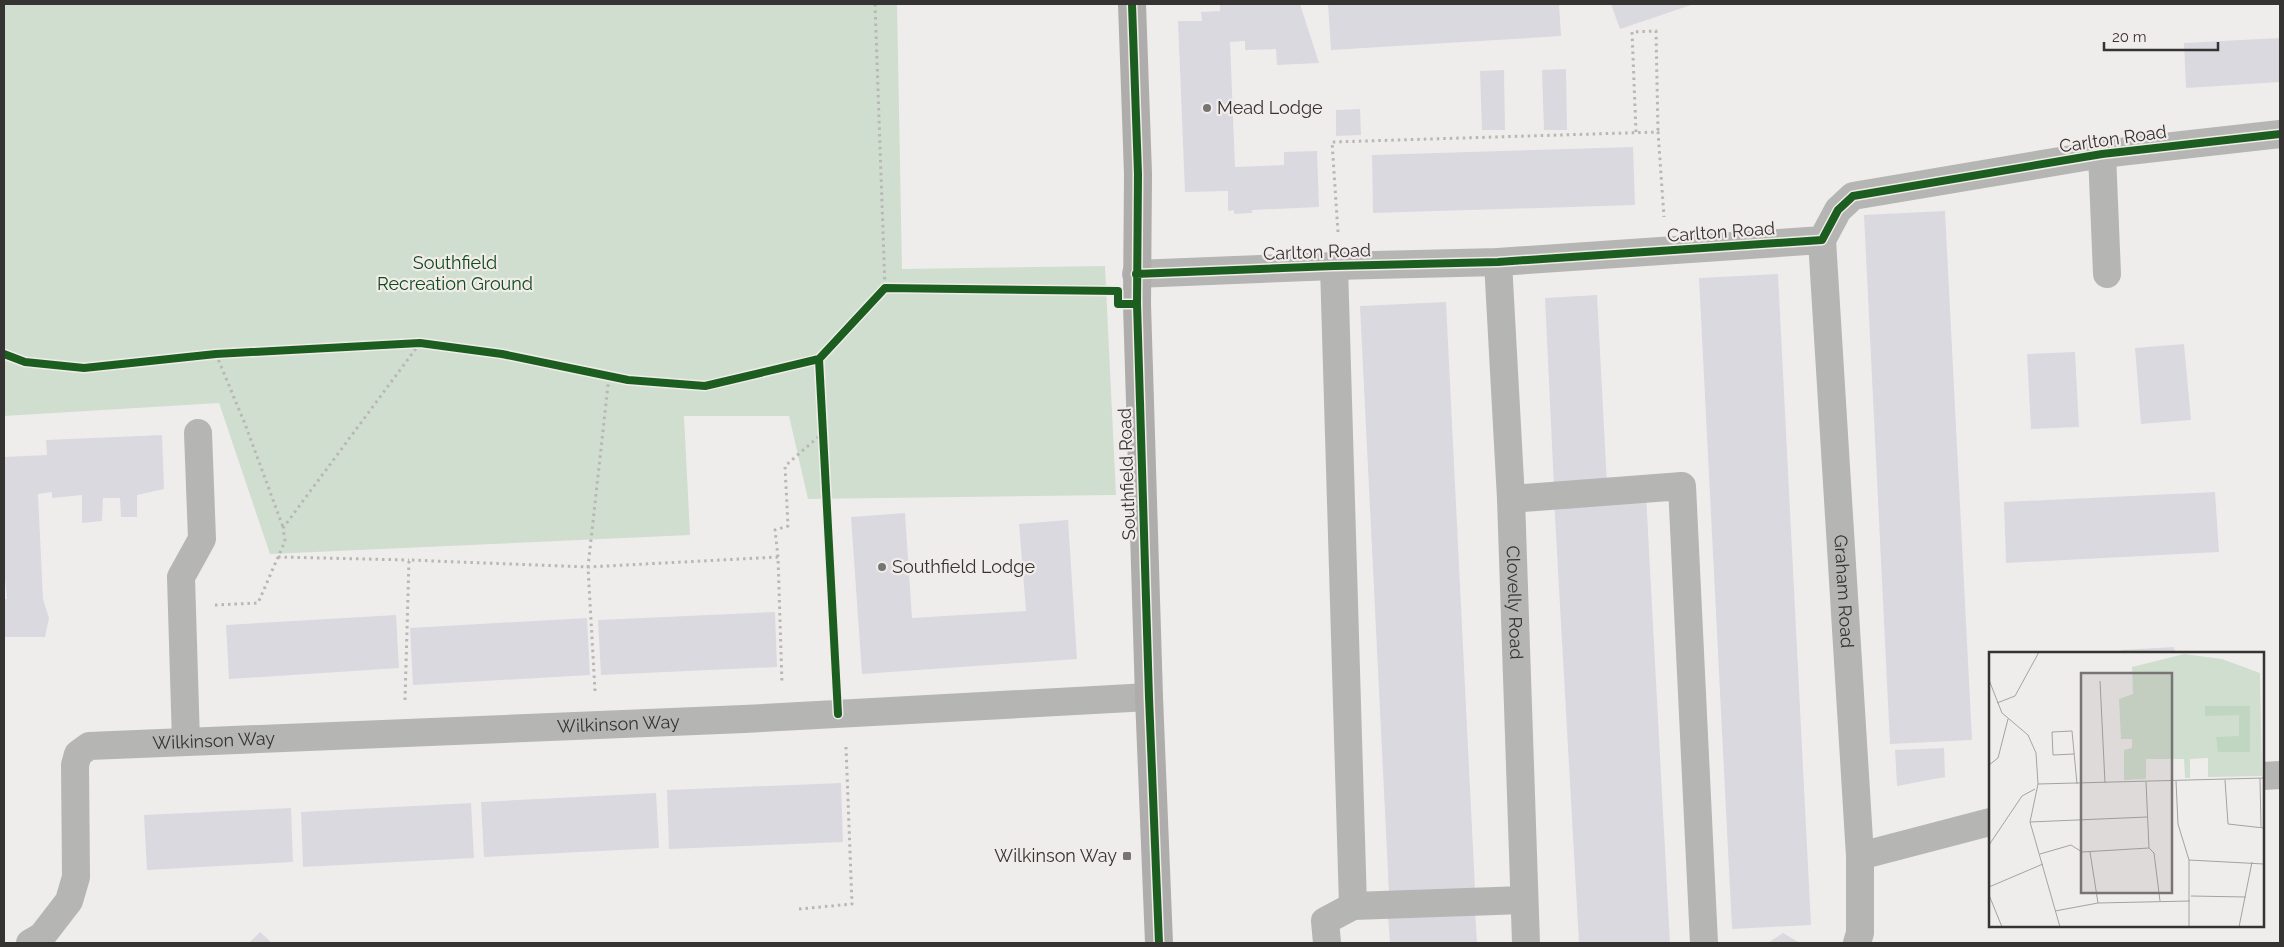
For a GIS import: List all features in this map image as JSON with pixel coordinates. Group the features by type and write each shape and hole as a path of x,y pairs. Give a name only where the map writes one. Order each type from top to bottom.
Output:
{"main road":[{"name":"Southfield Road","path":"1132,4 1138,174 1136,274 1149,697 1159,943"}],"street":[{"name":"Carlton Road","path":"1136,274 1498,262 1822,240 1838,210 1853,196 2102,154 2280,134"},
{"path":"2102,154 2107,274"},
{"name":"Graham Road","path":"1822,240 1860,856 1860,933 1857,943"},
{"name":"Clovelly Road","path":"1498,262 1511,499 1526,943"},
{"path":"1337,266 1353,906"},
{"path":"186,742 181,577 202,539 198,433"},
{"path":"1511,499 1682,486 1704,943"},
{"name":"Wilkinson Way","path":"30,943 42,936 70,901 76,877 75,765 78,754 88,746 783,717 1149,697"},
{"path":"2264,776 2280,775"},
{"path":"1860,856 1989,822"},
{"path":"1327,943 1325,921 1353,906 1524,900"}],"path":[{"path":"875,4 884,288 878,295"},
{"path":"1636,132 1632,32 1656,31 1658,132 1666,250"},
{"path":"1337,266 1332,142 1658,132"},
{"path":"884,288 894,288"},
{"path":"283,528 420,343"},
{"path":"410,344 429,344"},
{"path":"212,605 258,603 286,541 245,424 216,354"},
{"path":"206,355 225,354"},
{"path":"600,374 619,378"},
{"path":"597,725 588,566 610,376"},
{"path":"823,423 824,442"},
{"path":"783,717 778,557 775,530 788,526 786,466 824,432"},
{"path":"278,557 588,566 778,557"},
{"path":"404,733 409,560"},
{"path":"799,909 852,904 844,714"}],"green space":[{"name":"Southfield Recreation Ground","path":"4,4 897,4 902,269 1105,266 1116,495 808,499 789,416 684,416 690,535 270,554 219,403 4,416"}],"building":[{"name":"Mead Lodge","path":"1220,4 1300,4 1319,63 1277,65 1276,49 1245,50 1245,41 1230,42 1235,167 1284,165 1284,152 1317,151 1319,207 1252,210 1252,213 1234,214 1234,210 1228,211 1228,191 1185,192 1178,21 1202,21 1201,12 1220,11"},
{"path":"1328,4 1559,4 1561,36 1331,50"},
{"path":"1611,4 1694,4 1620,29"},
{"path":"2280,38 2280,82 2186,88 2184,43"},
{"path":"1566,69 1567,130 1544,130 1542,70"},
{"path":"1504,70 1505,130 1482,130 1480,71"},
{"path":"1360,109 1361,135 1336,136 1336,110"},
{"path":"1633,147 1635,205 1373,213 1372,155"},
{"path":"1945,211 1972,740 1890,744 1864,215"},
{"path":"1778,274 1811,925 1732,929 1699,278"},
{"path":"1597,295 1607,484 1554,487 1545,298"},
{"path":"1446,302 1475,889 1389,893 1360,306"},
{"path":"2184,344 2191,420 2141,424 2135,348"},
{"path":"2075,352 2079,427 2031,429 2027,354"},
{"path":"162,435 164,489 137,495 137,517 121,517 120,498 103,498 102,521 82,523 82,495 52,498 52,492 38,494 43,599 49,618 45,637 4,637 4,599 7,599 4,569 4,457 47,455 46,440"},
{"path":"2215,492 2219,552 2006,563 2004,502"},
{"path":"1646,494 1670,943 1579,943 1554,499"},
{"name":"Southfield Lodge","path":"905,513 912,618 1026,611 1019,524 1068,520 1077,659 862,674 851,517"},
{"path":"775,612 777,667 601,675 598,620"},
{"path":"396,615 399,668 229,679 226,625"},
{"path":"587,618 590,675 413,685 410,628"},
{"path":"2174,647 2175,652 2121,652 2121,650"},
{"path":"1944,748 1945,777 1897,786 1895,750"},
{"path":"841,783 843,842 669,849 667,790"},
{"path":"656,793 659,848 484,857 481,802"},
{"path":"471,803 474,858 303,867 301,812"},
{"path":"291,808 293,862 147,870 144,815"},
{"path":"1475,909 1477,943 1390,943 1388,915"},
{"path":"260,932 272,943 249,943"},
{"path":"1783,933 1800,943 1768,943"}],"cycle path":[{"path":"1132,4 1138,174 1137,304 1149,697 1159,943"},
{"path":"1136,274 1498,262 1822,240 1838,210 1853,196 2102,154 2280,134"},
{"path":"4,354 25,362 84,368 216,354 420,343 502,354 628,380 705,386 819,359 885,288 1118,291 1118,304 1137,304"},
{"path":"819,359 838,714"}],"place":[{"name":"Mead Lodge","path":"1207,108"},
{"name":"Southfield Lodge","path":"882,567"},
{"name":"Wilkinson Way","path":"1127,856"}]}
